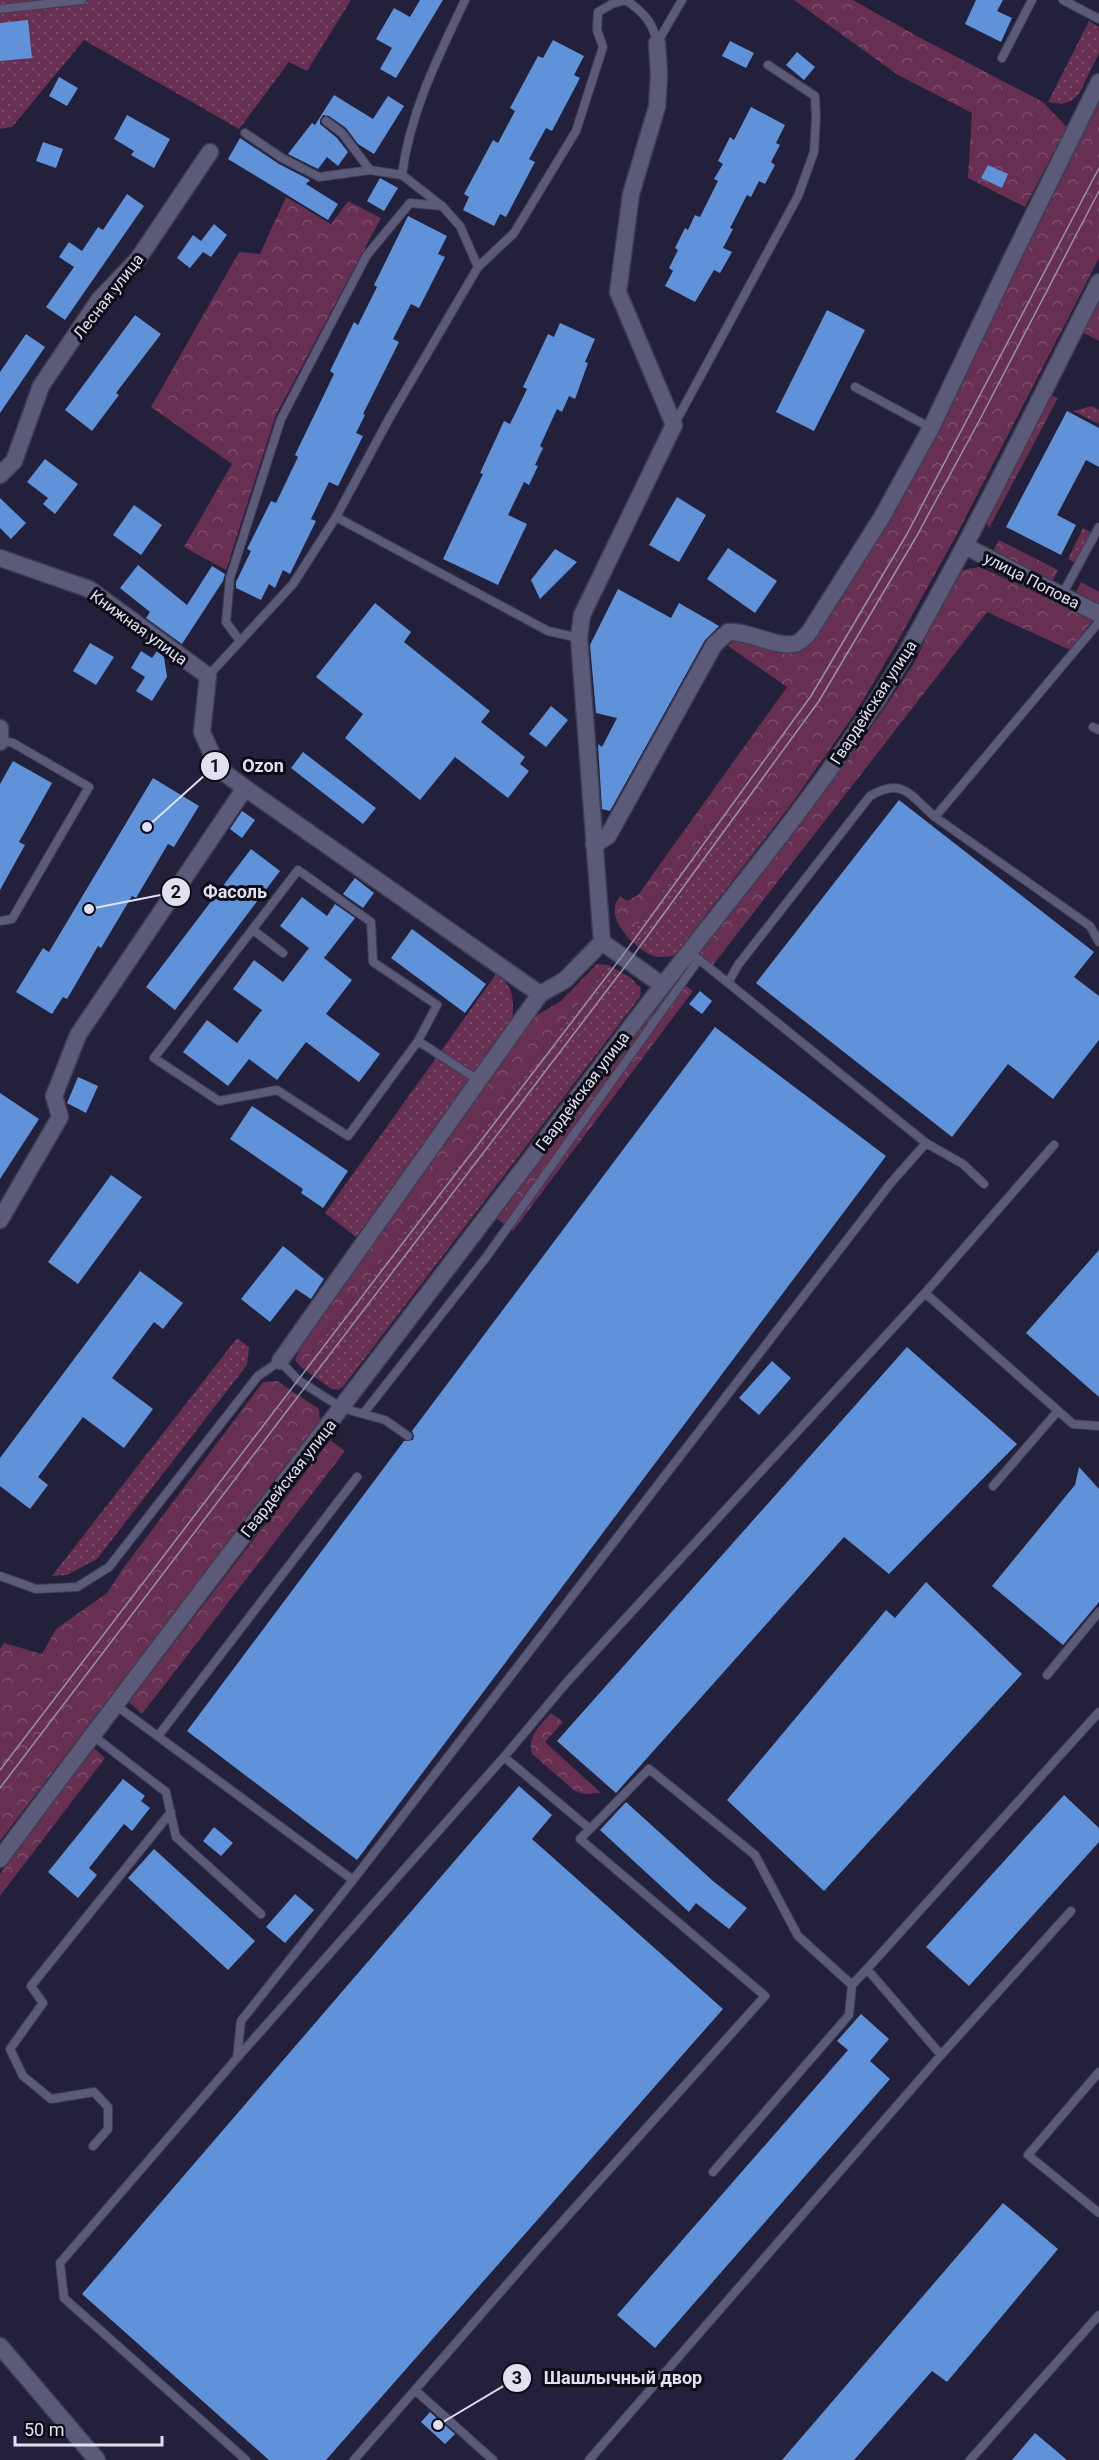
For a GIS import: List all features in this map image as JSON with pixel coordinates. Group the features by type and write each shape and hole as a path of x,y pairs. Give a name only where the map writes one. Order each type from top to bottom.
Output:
{"street":[{"path":"280,1361 540,994 565,980 602,942 579,638 582,615 674,425 618,292 631,194 657,107 659,75 657,44"},
{"path":"594,845 608,836 714,645 728,632 737,631 787,644 798,643 808,634 882,518 932,428 1011,260 1099,82"},
{"name":"Лесная улица","path":"0,475 14,461 41,386 99,300 138,259 210,152"},
{"name":"Гвардейская улица","path":"0,1859 114,1704 342,1408 662,985 694,955 866,718 907,653 965,546 1099,282"},
{"name":"улица Попова","path":"965,546 1099,614"},
{"name":"Книжная улица","path":"0,558 89,589 208,676"},
{"path":"208,676 202,732 218,768 540,994"},
{"path":"0,728 0,741"},
{"path":"0,1220 60,1117 54,1096 78,1035 245,788"},
{"path":"602,942 662,985"},
{"path":"0,2346 97,2460"}],"lane":[{"path":"0,9 82,0"},
{"path":"402,175 405,148 422,93 465,0"},
{"path":"208,676 293,584 336,517 390,417 478,267 514,233 576,131 603,47 597,30 598,12 612,4 626,0 645,13 654,27 657,44"},
{"path":"657,44 682,0"},
{"path":"1002,58 1032,0"},
{"path":"1063,0 1099,19"},
{"path":"674,425 798,196 814,152 815,96 768,65"},
{"path":"326,121 342,133 369,170"},
{"path":"245,133 282,158 319,177 369,170 402,175 442,206 459,226 478,267"},
{"path":"240,641 226,622 230,578 281,419 367,255 410,204 442,206"},
{"path":"855,387 932,428"},
{"path":"336,517 548,631 579,638"},
{"path":"1062,595 1099,527"},
{"path":"934,817 1099,622"},
{"path":"0,741 13,743 89,787 12,919 0,921"},
{"path":"728,983 738,965 870,796 886,787 904,789 934,817 1090,926 1099,942"},
{"path":"298,870 371,922 373,962 437,1005 418,1041 348,1136 277,1090 219,1101 154,1058 298,870"},
{"path":"253,930 283,953"},
{"path":"363,1414 487,1256 694,955 926,1143 963,1164 984,1184"},
{"path":"418,1041 478,1080"},
{"path":"237,2058 241,2021 353,1880 890,1184 926,1143"},
{"path":"246,2460 64,2298 60,2263 237,2058 504,1757 567,1682 925,1293 1054,1145"},
{"path":"925,1293 1073,1424 1099,1426"},
{"path":"0,1576 36,1589 77,1587 109,1567 258,1376 280,1361 298,1380 342,1408 385,1420 408,1436"},
{"path":"993,1486 1058,1412"},
{"path":"158,1736 357,1476"},
{"path":"1047,1675 1099,1612"},
{"path":"114,1704 353,1880"},
{"path":"713,2172 849,2015 852,1985 1099,1712"},
{"path":"92,1735 166,1792 176,1837 261,1914"},
{"path":"504,1757 590,1829"},
{"path":"354,2460 537,2250 765,1996 580,1839 649,1769 754,1855 798,1936 852,1985"},
{"path":"93,2146 108,2129 108,2107 94,2092 51,2099 23,2076 10,2049 43,2003 31,1986 171,1812"},
{"path":"589,2460 941,2055 1071,1911"},
{"path":"867,1969 941,2055"},
{"path":"1099,2072 1028,2155 1099,2213"},
{"path":"970,2460 1099,2315"},
{"path":"415,2390 493,2460"}],"green space":[{"path":"0,0 351,0 307,71 289,62 239,129 84,40 12,127 0,129"},
{"path":"794,0 853,0 1043,102 1067,127 1025,207 968,178 972,113 898,75"},
{"path":"1089,21 1099,27 1099,53 1079,94 1071,101 1062,104 1048,102"},
{"path":"1099,96 1099,258 956,536 895,646 856,712 790,806 712,824 628,938 616,917 616,902 620,896 627,901 638,895 787,687 728,646 738,637 813,639"},
{"path":"286,197 331,224 348,201 381,218 276,415 226,570 184,547 232,464 151,407 239,252 260,254"},
{"path":"1099,298 1099,341 1082,332"},
{"path":"1047,394 1058,398 989,528 985,520"},
{"path":"1092,406 1099,410 1099,424 1073,411"},
{"path":"1083,528 1091,532 1075,563 1068,559"},
{"path":"999,540 1058,570 1050,585 991,555"},
{"path":"980,567 1094,619 1070,650 987,612 713,965 698,953 810,811 889,701 919,654 942,598 955,576 964,570"},
{"path":"1081,582 1099,592 1099,609 1074,596"},
{"path":"790,806 675,955 654,956 628,938 712,824"},
{"path":"597,964 608,965 301,1367 295,1360 301,1346 532,1018 561,1001"},
{"path":"608,965 631,978 641,989 640,997 343,1387 338,1390 330,1388 301,1367"},
{"path":"496,974 507,984 512,995 512,1023 356,1237 325,1213"},
{"path":"676,979 693,991 513,1231 497,1219"},
{"path":"237,1338 249,1347 247,1365 97,1559 67,1575 52,1576"},
{"path":"277,1381 319,1409 320,1422 0,1841 0,1649 4,1643 42,1654 56,1629 107,1593 263,1382"},
{"path":"330,1440 345,1451 142,1714 129,1702"},
{"path":"551,1713 563,1722 545,1742 601,1793 585,1794 575,1791 532,1754 533,1736"},
{"path":"94,1748 105,1758 0,1896 0,1874"}],"building":[{"path":"420,0 443,0 396,78 380,69 392,48 376,39 394,8 410,17"},
{"path":"976,0 1003,0 997,11 1012,18 1001,42 965,24"},
{"path":"28,20 32,58 0,61 0,23"},
{"path":"553,40 584,56 574,75 580,78 552,131 546,128 529,159 535,162 506,217 500,214 494,226 463,210 469,197 464,194 493,140 498,143 515,111 510,108 538,56 543,58"},
{"path":"730,41 754,53 746,68 722,56"},
{"path":"797,52 815,67 804,80 786,65"},
{"path":"59,77 78,88 67,106 49,96"},
{"path":"334,95 373,119 388,96 404,106 374,154 358,144 346,128 329,116 323,115 320,124 337,138 348,152 338,166 327,157 318,169 288,154 312,123 315,125"},
{"path":"751,107 785,125 776,143 780,145 771,162 775,165 765,184 759,181 751,197 747,195 730,228 733,229 723,248 732,252 720,273 714,270 695,302 665,286 673,271 669,268 678,250 675,248 685,228 688,230 695,215 700,217 718,181 714,179 723,164 718,161 730,137 734,140"},
{"path":"127,115 170,139 154,168 131,155 134,151 114,139"},
{"path":"240,138 279,164 310,180 306,184 338,204 328,220 228,159"},
{"path":"43,142 63,149 56,168 36,161"},
{"path":"988,165 1008,174 1002,188 981,178"},
{"path":"380,178 398,188 384,211 367,201"},
{"path":"127,194 144,206 65,320 46,307 74,267 59,257 69,242 82,251 98,227 103,230"},
{"path":"408,216 447,236 438,254 445,257 419,308 411,304 393,339 399,342 363,414 365,415 356,433 363,436 338,486 329,482 311,519 316,521 290,574 283,570 275,588 269,584 261,600 236,588 236,582 251,551 247,549 271,501 276,503 298,457 295,455 334,374 330,371 354,322 358,325 377,287 374,285"},
{"path":"214,224 227,235 211,257 203,252 190,268 177,258 193,235 201,241"},
{"path":"827,310 865,330 814,431 776,412"},
{"path":"135,315 161,334 116,393 119,395 92,431 65,410"},
{"path":"560,323 595,339 585,362 588,363 575,399 569,396 562,412 557,409 540,446 543,448 535,465 538,466 529,485 524,482 508,515 527,524 498,585 443,559 483,474 480,473 504,421 510,424 527,389 523,387 548,334 554,337"},
{"path":"26,334 45,347 0,413 0,372"},
{"path":"1067,411 1099,428 1099,467 1086,460 1057,515 1076,525 1061,555 1006,527"},
{"path":"45,459 78,484 55,514 43,504 48,498 27,482"},
{"path":"677,497 706,515 679,562 649,545"},
{"path":"0,498 26,523 11,539 0,528"},
{"path":"134,505 162,525 141,555 113,535"},
{"path":"728,548 777,581 755,613 707,579"},
{"path":"555,549 577,562 540,599 531,580"},
{"path":"138,565 187,605 212,566 225,574 223,581 182,644 146,618 150,612 120,588"},
{"path":"618,589 671,618 679,603 719,626 705,640 610,811 602,809 598,744 602,747 617,718 596,713 590,645"},
{"path":"375,603 411,632 404,642 490,711 481,722 525,757 520,764 529,771 508,798 455,757 420,800 345,738 363,714 316,677"},
{"path":"90,643 114,657 96,685 73,671"},
{"path":"141,651 152,658 157,651 164,657 167,677 152,701 136,691 145,677 131,668"},
{"path":"551,706 568,720 546,747 529,734"},
{"path":"303,752 376,808 363,824 291,768"},
{"path":"13,761 52,783 19,842 25,845 0,890 0,784"},
{"path":"153,778 199,806 174,847 168,844 136,898 132,896 101,948 98,946 67,999 63,997 52,1014 16,992 43,948 49,952"},
{"path":"899,800 1094,952 1074,977 1099,996 1099,1040 1053,1099 1008,1064 952,1137 756,983"},
{"path":"242,811 255,820 242,838 230,829"},
{"path":"251,849 280,871 175,1010 146,987"},
{"path":"355,878 374,893 363,908 343,894"},
{"path":"302,897 327,916 335,904 355,918 324,958 352,980 326,1014 380,1054 359,1082 306,1042 277,1080 249,1059 228,1086 183,1052 207,1020 237,1043 262,1010 233,989 254,960 283,982 309,948 280,926"},
{"path":"412,929 486,984 465,1013 391,958"},
{"path":"700,991 712,1001 702,1014 689,1004"},
{"path":"715,1027 886,1156 357,1860 187,1731 404,1441 413,1440 412,1431"},
{"path":"78,1077 98,1086 86,1113 67,1103"},
{"path":"0,1093 39,1119 0,1179"},
{"path":"252,1106 348,1171 323,1208 301,1193 303,1189 230,1139"},
{"path":"111,1175 142,1197 78,1284 48,1262"},
{"path":"283,1246 324,1279 311,1299 296,1289 270,1322 241,1299"},
{"path":"1099,1250 1099,1397 1026,1333"},
{"path":"140,1271 183,1303 163,1329 154,1322 112,1378 153,1409 124,1448 83,1417 38,1477 48,1485 30,1509 0,1486 0,1458"},
{"path":"907,1347 1017,1444 889,1574 844,1537 616,1793 557,1741"},
{"path":"772,1361 791,1378 759,1415 739,1398"},
{"path":"1079,1467 1099,1489 1099,1602 1063,1645 992,1586 1075,1485"},
{"path":"926,1582 1022,1674 824,1891 727,1800 886,1610 895,1618"},
{"path":"123,1779 145,1796 141,1801 150,1808 132,1831 124,1824 89,1868 97,1875 78,1898 48,1872"},
{"path":"519,1786 552,1815 532,1839 723,2009 326,2460 269,2460 82,2294"},
{"path":"1064,1795 1099,1828 1099,1842 969,1986 926,1947"},
{"path":"626,1802 713,1881 747,1908 729,1929 696,1903 689,1912 600,1830"},
{"path":"214,1827 233,1843 221,1856 203,1841"},
{"path":"154,1849 255,1941 228,1970 128,1878"},
{"path":"295,1894 314,1910 285,1943 266,1927"},
{"path":"861,2014 889,2039 870,2061 890,2079 655,2348 617,2315 848,2050 837,2041"},
{"path":"1003,2203 1058,2249 947,2382 932,2371 854,2460 782,2460"},
{"path":"430,2412 455,2434 445,2444 421,2422"},
{"path":"1035,2433 1067,2460 1012,2460"}],"tram line":[{"path":"0,1770 623,955 811,696 907,534 1099,168"},
{"path":"0,1788 630,960 819,701 915,539 1099,191"}],"place":[{"name":"Ozon","path":"147,827"},
{"name":"Фасоль","path":"89,909"},
{"name":"Шашлычный двор","path":"438,2425"}]}
